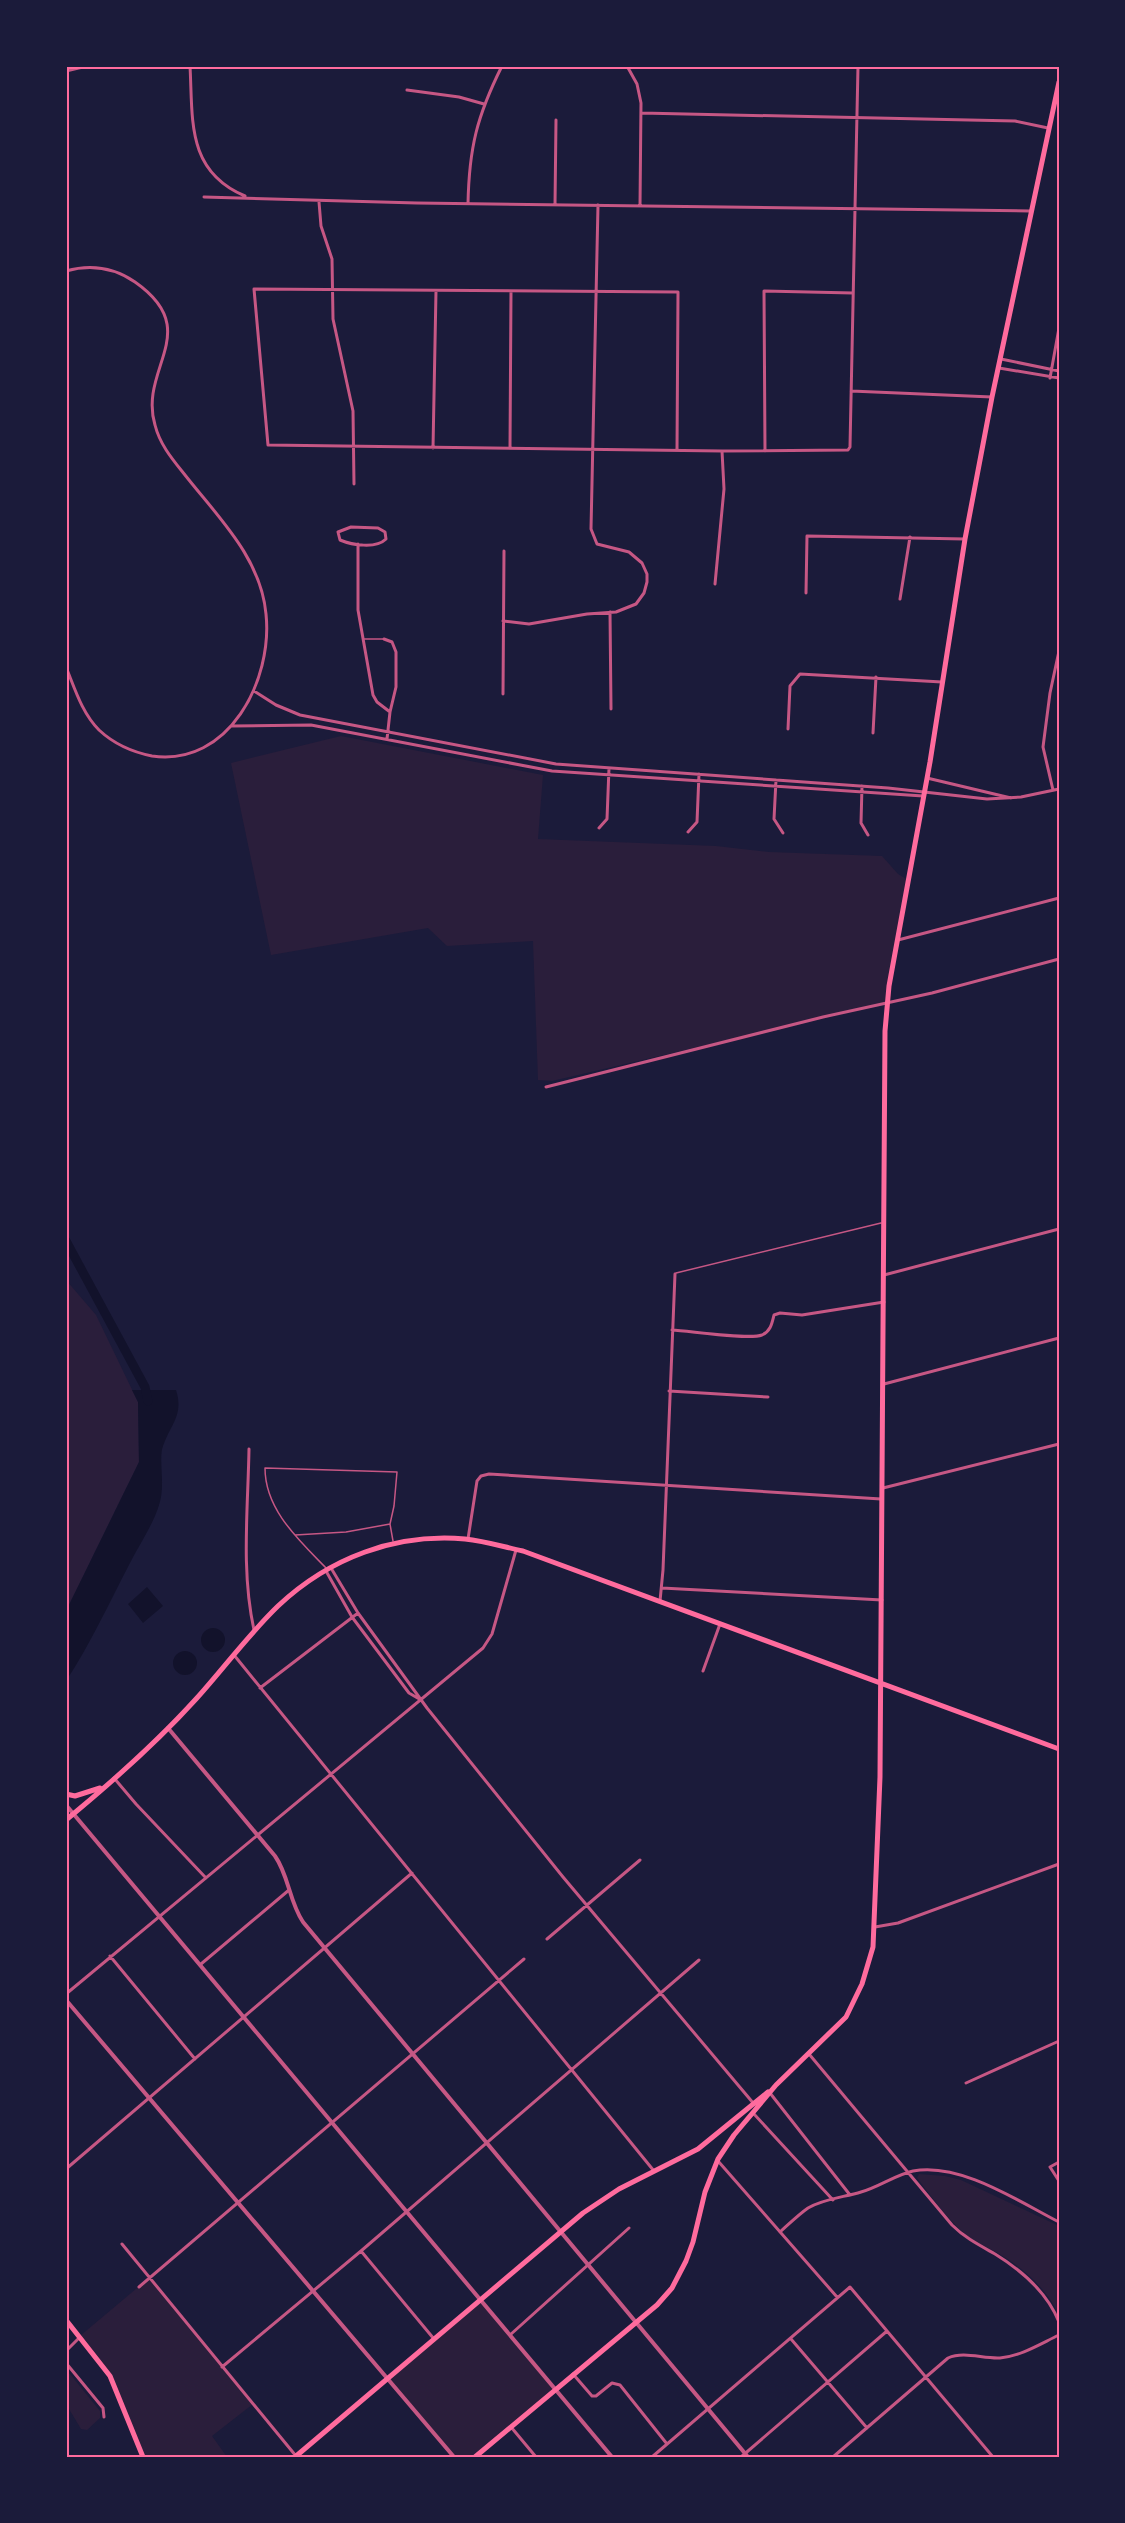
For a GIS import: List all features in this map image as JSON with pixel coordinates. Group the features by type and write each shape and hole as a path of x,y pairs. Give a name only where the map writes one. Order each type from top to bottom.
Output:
{"main road":[{"path":"296,2457 560,2232 610,2193 707,2143 777,2085 842,2021 852,2006 868,1968 875,1927 880,1777 887,1003 927,778 964,539 1030,211 1059,82"},
{"path":"66,1820 168,1728 254,1631 292,1593 327,1568 364,1551 393,1544 438,1538 468,1539 516,1550 1059,1749"},
{"path":"66,1794 82,1795 105,1786"},
{"path":"476,2457 660,2302 681,2271 693,2242 705,2192 718,2160 734,2135 777,2085"},
{"path":"66,2320 99,2359 113,2381 143,2457"}],"street":[{"path":"67,68 87,66"},
{"path":"190,66 194,134 199,154 205,166 220,181 246,197"},
{"path":"468,204 472,146 484,104 502,66"},
{"path":"627,66 639,90 641,113 640,206"},
{"path":"677,450 678,292 254,289 267,445 510,449 843,451 850,447 858,66"},
{"path":"407,90 459,96 484,104"},
{"path":"641,113 1015,122 1048,128"},
{"path":"555,205 556,120"},
{"path":"204,197 468,204 1030,211"},
{"path":"319,201 321,226 332,260 333,319 353,411 354,483"},
{"path":"503,621 529,624 628,609 640,600 646,590 647,574 642,563 633,554 619,548 602,546 593,538 591,507 598,205"},
{"path":"66,271 88,267 115,270 145,290 163,312 168,340 153,392 152,406 155,426 169,454 242,548 258,578 266,609 267,638 262,666 247,706 231,726 206,746 182,754 156,756 131,751 111,740 94,724 83,709 66,667"},
{"path":"433,448 436,291"},
{"path":"510,449 511,291"},
{"path":"765,451 764,291 853,293"},
{"path":"1050,378 1059,328"},
{"path":"1001,359 1059,371"},
{"path":"999,368 1059,378"},
{"path":"852,391 992,397"},
{"path":"715,584 724,489 722,451"},
{"path":"347,527 375,528 382,529 386,534 386,539 380,544 358,544 341,541 338,538 338,532 347,527"},
{"path":"806,593 807,536 964,539"},
{"path":"900,599 910,537"},
{"path":"358,544 358,605 373,695 377,702 390,712"},
{"path":"503,693 504,551"},
{"path":"610,612 611,709"},
{"path":"384,639 392,642 396,652 396,692 390,712 387,739"},
{"path":"1053,791 1045,760 1043,740 1059,651"},
{"path":"788,729 790,686 800,674 942,682"},
{"path":"873,734 876,677"},
{"path":"254,691 294,713 552,764 862,786 979,799 1013,798 1059,789"},
{"path":"231,726 304,724 545,770 861,792 924,794"},
{"path":"599,828 608,819 609,768"},
{"path":"688,832 697,822 699,774"},
{"path":"927,778 1013,798"},
{"path":"776,780 774,819 783,833"},
{"path":"862,786 861,823 868,835"},
{"path":"897,940 1059,898"},
{"path":"546,1086 1059,959"},
{"path":"883,1275 1059,1229"},
{"path":"660,1602 675,1274"},
{"path":"672,1330 745,1338 763,1334 771,1328 774,1315 780,1313 802,1315 884,1302"},
{"path":"883,1384 1059,1338"},
{"path":"669,1391 768,1397"},
{"path":"883,1488 1059,1444"},
{"path":"249,1449 246,1572 249,1609 254,1631"},
{"path":"468,1539 476,1483 482,1475 494,1473 882,1499"},
{"path":"66,1994 483,1647 490,1639 516,1550"},
{"path":"327,1568 421,1700 586,1905 754,2104"},
{"path":"327,1568 352,1617 409,1693 421,1700"},
{"path":"662,1588 882,1600"},
{"path":"260,1688 358,1613"},
{"path":"702,1671 720,1624"},
{"path":"234,1655 654,2171"},
{"path":"168,1728 259,1835 282,1867 297,1914 745,2456 888,2330"},
{"path":"114,1778 207,1878"},
{"path":"66,1805 612,2457"},
{"path":"547,1940 640,1860"},
{"path":"875,1927 898,1923 1059,1864"},
{"path":"66,2169 412,1873"},
{"path":"201,1964 289,1890"},
{"path":"110,1956 195,2059"},
{"path":"140,2287 524,1959"},
{"path":"222,2367 361,2252 699,1960"},
{"path":"66,2000 454,2457"},
{"path":"966,2083 1059,2041"},
{"path":"809,2054 960,2234 1004,2260 1035,2286 1048,2302 1059,2322"},
{"path":"770,2093 850,2195"},
{"path":"754,2114 833,2200"},
{"path":"718,2160 837,2297"},
{"path":"1059,2162 1051,2167 1059,2181"},
{"path":"780,2232 810,2207 877,2187 909,2172 933,2170 959,2175 999,2191 1059,2222"},
{"path":"510,2335 629,2228"},
{"path":"122,2244 296,2457"},
{"path":"361,2252 434,2339"},
{"path":"652,2457 837,2297 852,2288 993,2457"},
{"path":"66,2351 80,2336"},
{"path":"833,2457 952,2356 1006,2357 1022,2353 1059,2336"},
{"path":"791,2338 867,2428"},
{"path":"66,2363 103,2408 104,2417"},
{"path":"573,2374 592,2396 616,2383 622,2386 667,2444"},
{"path":"511,2427 536,2457"}],"lane":[{"path":"364,639 384,639"},
{"path":"675,1274 884,1222"},
{"path":"327,1568 280,1519 265,1479 266,1468 397,1472 390,1524 393,1544"},
{"path":"294,1535 346,1532 390,1524"}],"shaded area":[{"path":"341,736 543,775 538,839 882,856 898,874 908,880 887,1003 552,1081 538,1080 533,941 447,946 428,928 271,955 231,763"},
{"path":"66,1280 96,1315 138,1402 139,1462 66,1611"},
{"path":"132,1390 176,1390 178,1413 166,1438 161,1458 161,1497 150,1527 92,1638 66,1681 66,1611 139,1462 138,1402"},
{"path":"147,1587 163,1606 143,1623 128,1604"},
{"path":"213,1628 218,1629 224,1635 224,1645 218,1651 213,1652 208,1651 202,1645 201,1640 202,1635 208,1629"},
{"path":"185,1651 190,1652 196,1658 196,1668 190,1674 185,1675 180,1674 174,1668 173,1663 174,1658 180,1652"},
{"path":"919,2174 961,2180 1059,2226 1059,2315 1040,2286 1023,2270 959,2229 917,2178"},
{"path":"149,2278 253,2404 212,2436 227,2457 144,2457 108,2373 80,2336"},
{"path":"480,2300 555,2389 476,2457 454,2457 388,2379"},
{"path":"66,2372 100,2411 100,2418 87,2430 81,2429 66,2404"}],"waterway":[{"path":"66,1241 145,1387 148,1401"}]}
